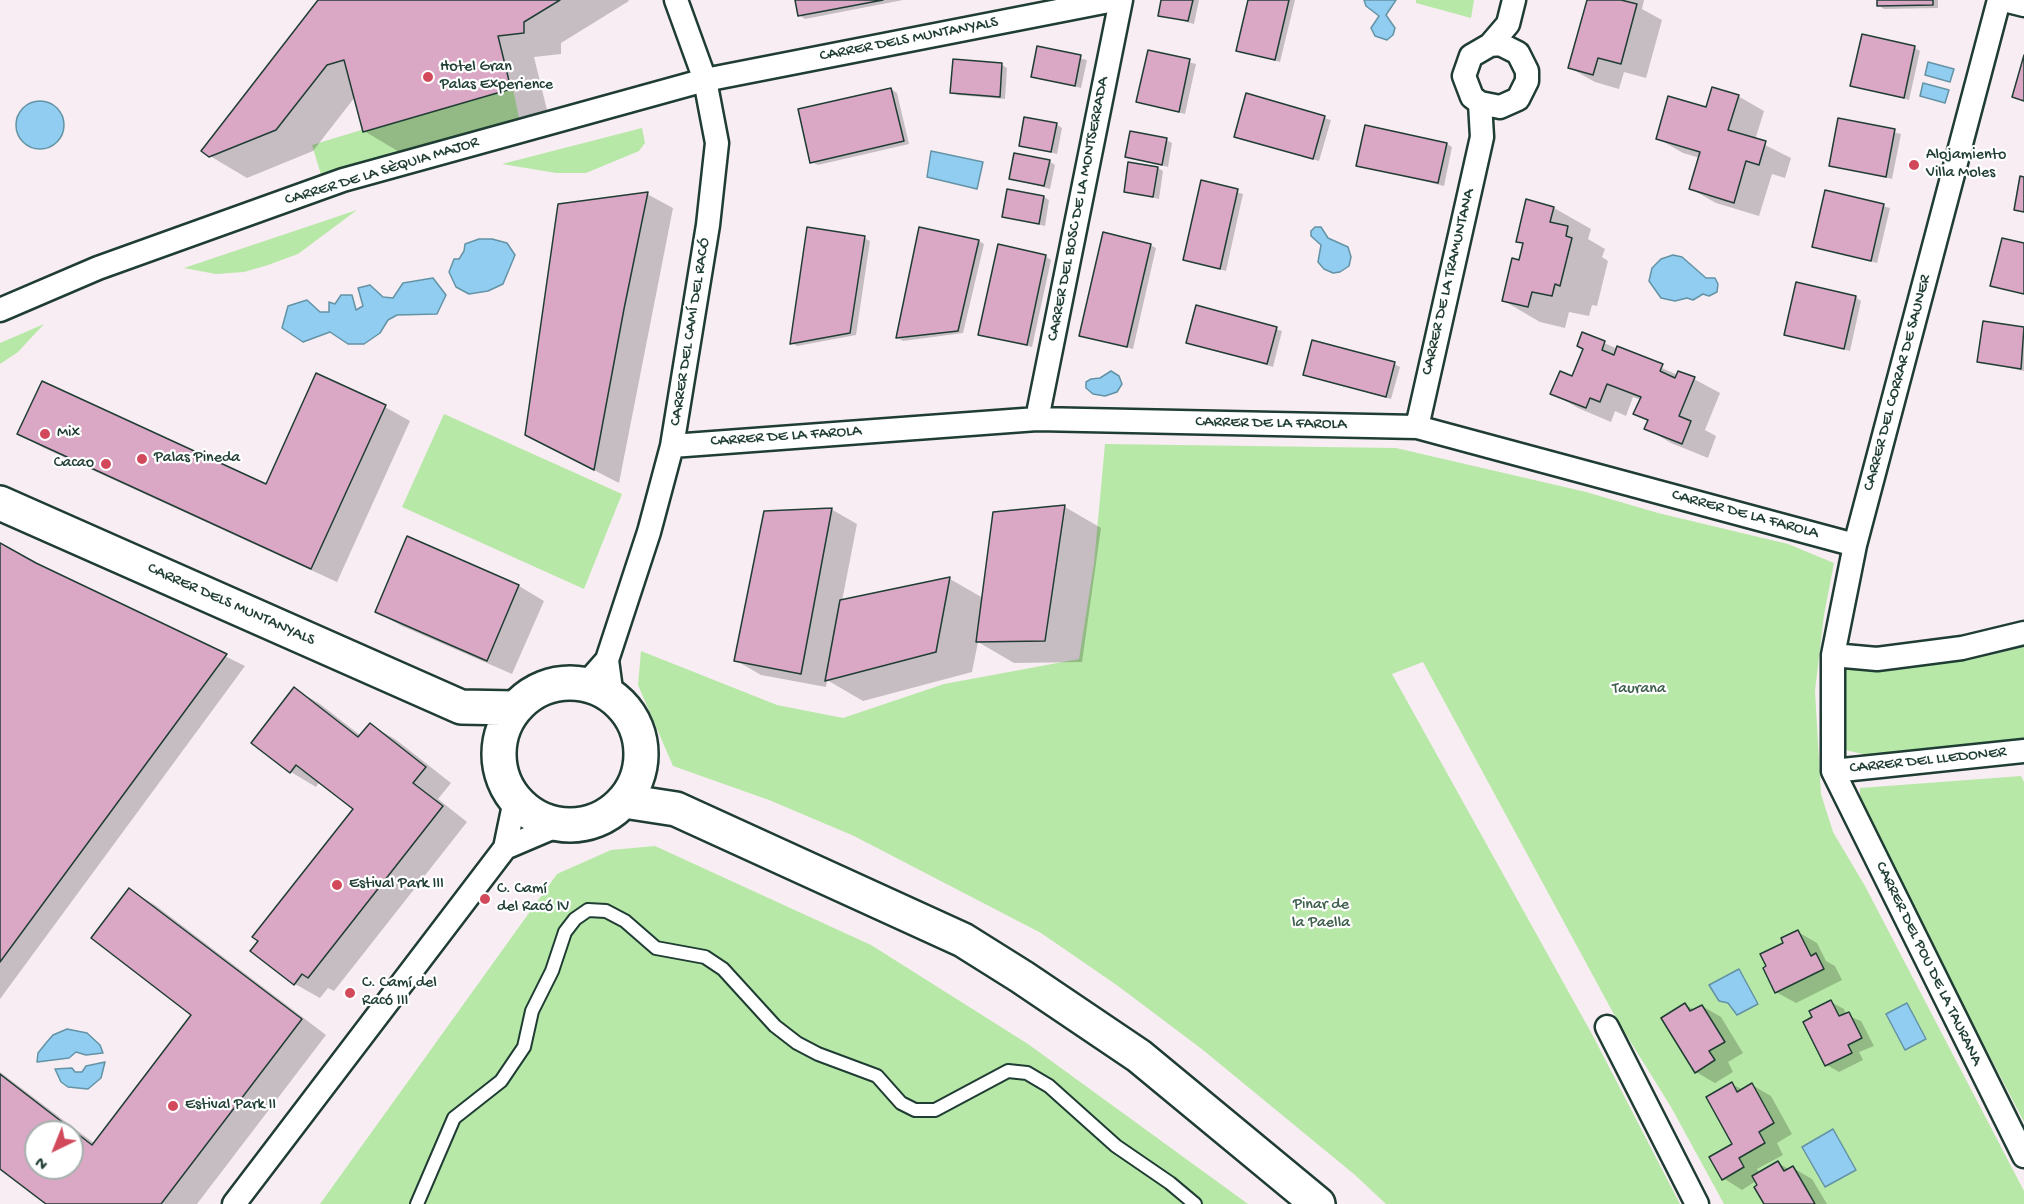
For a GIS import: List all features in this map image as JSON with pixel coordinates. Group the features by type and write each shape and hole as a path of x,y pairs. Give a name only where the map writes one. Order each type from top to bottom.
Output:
{"street":[{"name":"CARRER DEL CAMÍ DEL RACÓ","path":"599,691 649,532 672,446 708,225 717,143 705,80 676,0"},
{"name":"CARRER DELS MUNTANYALS","path":"705,80 1114,0"},
{"name":"CARRER DEL BOSC DE LA MONTSERRADA","path":"1037,419 1121,0"},
{"path":"1490,45 1508,24 1514,0"},
{"name":"CARRER DEL CORRAR DE SAUNER","path":"1833,771 1833,655 1855,545 1999,0"},
{"path":"2004,0 2024,5"},
{"path":"1508,24 1518,53 1524,62 1527,81 1518,99 1490,105 1466,87 1466,66 1479,49 1500,44 1518,53"},
{"name":"CARRER DE LA SÈQUIA MAJOR","path":"0,310 98,268 343,180 705,80"},
{"name":"CARRER DE LA TRAMUNTANA","path":"1417,427 1490,105"},
{"name":"CARRER DE LA FAROLA","path":"672,446 1037,419 1417,427 1855,545"},
{"name":"CARRER DELS MUNTANYALS","path":"0,503 461,707 515,708"},
{"path":"1833,655 1877,659 1962,648 2024,633"},
{"path":"572,683 599,691 624,708 638,734 640,763 635,783 624,801 594,821 571,826 559,825 535,816 515,800 500,771 499,755 503,730 515,708 530,696 547,687 572,683"},
{"name":"CARRER DELS MUNTANYALS","path":"461,707 499,755"},
{"name":"CARRER DEL LLEDONER","path":"1833,771 2024,751"},
{"path":"640,763 684,813"},
{"name":"CARRER DEL POU DE LA TAURANA","path":"1833,771 2024,1156"},
{"path":"234,1204 504,848 515,800"},
{"path":"624,801 684,813 963,940 1022,976 1138,1056 1318,1204"},
{"path":"504,848 559,825"},
{"path":"1607,1027 1697,1204"}],"lane":[{"path":"417,1204 454,1118 501,1081 524,1047 532,1011 552,971 565,932 575,919 588,910 606,911 625,921 656,948 705,957 723,969 775,1026 818,1054 877,1076 901,1103 915,1110 935,1110 1008,1071 1027,1073 1048,1086 1116,1146 1196,1204"}],"green space":[{"path":"1416,0 1474,0 1471,18 1416,3"},
{"path":"512,84 520,123 322,178 312,145"},
{"path":"642,128 645,143 639,151 586,173 556,173 502,164"},
{"path":"357,210 298,254 268,265 244,272 216,274 184,268"},
{"path":"44,324 18,352 0,364 0,343"},
{"path":"444,414 622,494 584,589 402,507"},
{"path":"1105,444 1396,448 1586,492 1658,513 1788,544 1834,563 1824,615 1815,691 1821,794 1833,832 1865,886 2024,1191 2024,1204 1724,1204 1671,1107 1617,1020 1423,662 1392,674 1593,1036 1680,1204 1386,1204 1355,1175 1203,1050 1118,986 1041,933 854,836 769,800 673,766 638,685 641,651 777,705 843,718 944,684 1079,659 1094,563"},
{"path":"2024,647 2024,741 1876,757 1845,750 1842,666 1900,667 1986,656"},
{"path":"2021,776 2024,782 2024,1122 1860,807 1860,788"},
{"path":"655,846 871,945 1028,1044 1248,1204 320,1204 557,874 611,850"}],"water":[{"path":"1364,0 1396,0 1386,15 1395,28 1393,35 1387,40 1375,36 1371,28 1379,16 1366,6"},
{"path":"1928,62 1954,69 1950,82 1925,75"},
{"path":"1923,83 1949,90 1945,103 1920,96"},
{"path":"35,101 45,101 57,108 64,120 64,130 57,142 45,149 35,149 20,138 16,130 16,120 27,105"},
{"path":"931,151 983,162 977,189 927,177"},
{"path":"1315,227 1321,227 1328,238 1348,247 1351,257 1349,266 1340,272 1333,273 1324,269 1318,262 1321,245 1311,236 1311,231"},
{"path":"479,239 492,239 507,243 515,255 503,284 488,291 469,294 456,287 449,272 454,259 459,259 464,251 465,244"},
{"path":"1673,255 1682,257 1706,278 1715,278 1718,284 1717,292 1709,296 1703,294 1693,300 1687,298 1675,301 1661,298 1649,281 1652,268 1661,259"},
{"path":"433,278 446,295 437,314 397,315 388,320 380,333 364,344 348,344 330,332 303,342 282,328 288,306 307,300 320,312 329,312 329,302 335,304 341,295 352,295 356,310 363,306 358,288 370,285 383,297 393,298 403,283"},
{"path":"1111,371 1119,376 1122,384 1117,392 1105,396 1093,394 1086,388 1086,382 1100,378"},
{"path":"1739,969 1758,1004 1737,1015 1728,1003 1719,1001 1709,985"},
{"path":"1907,1003 1926,1039 1905,1050 1886,1014"},
{"path":"67,1029 87,1033 100,1045 103,1053 86,1055 76,1052 69,1058 37,1062 38,1053 53,1035"},
{"path":"105,1062 101,1078 88,1089 68,1087 61,1082 55,1069 72,1068 75,1072 82,1072 86,1066"},
{"path":"1833,1129 1856,1170 1825,1187 1802,1147"}],"building":[{"name":"Hotel Gran Palas Experience","path":"318,0 560,0 524,22 524,33 498,36 511,89 363,132 344,60 327,65 276,130 209,157 201,151"},
{"path":"795,0 883,0 798,16"},
{"path":"1161,0 1193,0 1188,21 1158,16"},
{"path":"1248,0 1289,0 1275,60 1236,51"},
{"path":"1587,0 1621,0 1637,4 1621,64 1598,58 1593,75 1568,68"},
{"path":"1877,0 1933,0 1933,5 1877,6"},
{"path":"1862,34 1915,46 1904,98 1850,86"},
{"path":"1037,46 1081,55 1075,86 1031,77"},
{"path":"1148,50 1190,59 1179,112 1136,102"},
{"path":"2024,55 2024,101 2012,97"},
{"path":"953,59 1002,63 1000,97 950,93"},
{"path":"1712,87 1739,95 1728,130 1766,141 1759,165 1746,161 1734,203 1689,189 1700,152 1656,139 1668,96 1706,107"},
{"path":"891,88 904,141 810,163 798,109"},
{"path":"1246,93 1325,116 1313,159 1234,137"},
{"path":"1024,117 1057,123 1051,152 1019,146"},
{"path":"1838,118 1895,129 1886,177 1829,166"},
{"path":"1365,125 1447,143 1438,183 1356,166"},
{"path":"1130,131 1167,138 1162,165 1125,157"},
{"path":"1014,153 1050,160 1044,186 1009,179"},
{"path":"1128,162 1158,167 1153,197 1124,192"},
{"path":"2020,176 2024,177 2024,212 2014,210"},
{"path":"1201,180 1238,189 1220,269 1183,260"},
{"path":"1007,189 1044,196 1039,224 1002,217"},
{"path":"1825,190 1884,204 1871,261 1812,247"},
{"path":"648,192 594,470 525,435 558,204"},
{"path":"1526,199 1554,207 1550,222 1568,226 1566,236 1572,238 1560,286 1555,284 1552,296 1532,292 1528,307 1502,301 1512,258 1519,260 1523,243 1516,242"},
{"path":"807,227 865,236 850,333 790,344"},
{"path":"919,227 979,240 958,331 896,338"},
{"path":"1103,232 1151,244 1127,347 1079,336"},
{"path":"2002,238 2024,243 2024,294 1990,286"},
{"path":"998,244 1046,255 1027,345 978,335"},
{"path":"1796,282 1856,296 1844,349 1784,335"},
{"path":"1196,305 1277,327 1267,364 1186,343"},
{"path":"1983,321 2024,327 2021,369 1977,362"},
{"path":"1582,332 1605,341 1602,350 1614,355 1617,346 1663,364 1660,371 1675,378 1678,371 1695,377 1679,416 1691,421 1682,444 1644,429 1648,420 1633,414 1641,397 1607,384 1600,402 1590,398 1586,408 1550,394 1560,371 1572,376 1583,349 1577,346"},
{"path":"1312,340 1395,362 1386,397 1303,375"},
{"name":"Palas Pineda","path":"316,373 386,405 311,569 17,434 42,381 266,484"},
{"path":"1065,505 1045,641 976,642 993,512"},
{"path":"832,508 801,674 734,661 764,511"},
{"path":"407,536 519,585 487,661 375,612"},
{"path":"0,543 36,563 227,654 0,962"},
{"path":"950,577 936,652 825,681 840,600"},
{"name":"Estival Park III","path":"294,687 358,737 370,723 426,767 413,783 443,806 308,978 302,974 294,985 250,951 258,941 252,937 353,809 296,765 290,773 251,743"},
{"path":"129,888 302,1019 161,1204 46,1204 0,1169 0,1074 60,1120 24,1120 24,1180 84,1180 84,1139 92,1145 191,1015 91,938"},
{"path":"1798,930 1811,956 1816,953 1824,969 1775,993 1763,968 1766,966 1760,954 1783,943 1781,938"},
{"path":"1831,1000 1839,1016 1849,1012 1862,1038 1848,1045 1852,1053 1825,1066 1803,1022 1812,1017 1809,1011"},
{"path":"1685,1003 1690,1011 1702,1005 1725,1042 1709,1051 1715,1060 1695,1073 1661,1018"},
{"path":"1732,1082 1737,1092 1752,1083 1774,1123 1759,1132 1765,1143 1739,1158 1744,1167 1722,1180 1709,1157 1732,1144 1706,1097"},
{"path":"1778,1161 1784,1171 1793,1166 1815,1204 1764,1204 1754,1187 1757,1185 1752,1176"}],"place":[{"name":"Hotel Gran Palas Experience","path":"428,77"},
{"name":"Alojamiento Villa Moles","path":"1914,165"},
{"name":"Mix","path":"45,434"},
{"name":"Palas Pineda","path":"142,459"},
{"name":"Cacao","path":"106,464"},
{"name":"Estival Park III","path":"337,885"},
{"name":"C. Camí del Racó IV","path":"485,899"},
{"name":"C. Camí del Racó III","path":"350,993"},
{"name":"Estival Park II","path":"173,1106"}],"park label":[{"name":"Taurana","path":"1639,690"},
{"name":"Pinar de la Paella","path":"1321,915"}]}
